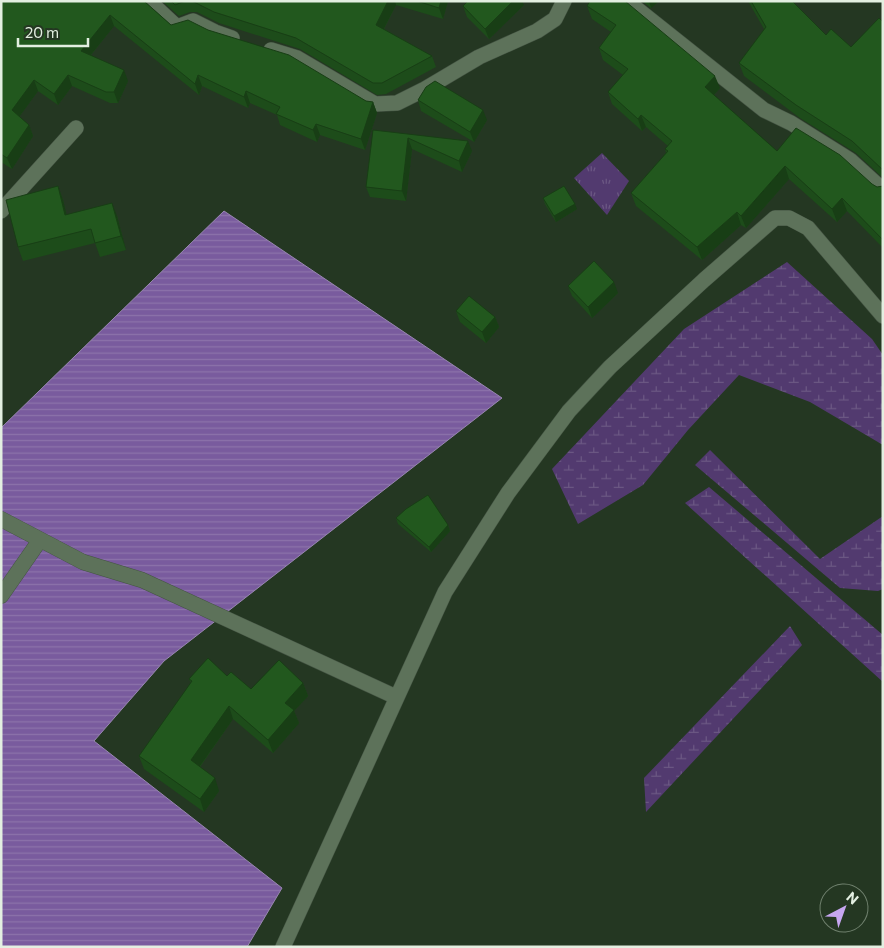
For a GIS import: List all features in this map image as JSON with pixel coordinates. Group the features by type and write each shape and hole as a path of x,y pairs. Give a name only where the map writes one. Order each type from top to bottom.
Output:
{"street":[{"path":"149,1 177,27 193,21 215,32 242,41"},
{"path":"260,47 297,58 375,104 397,103 479,57 537,31 555,20 564,1"},
{"path":"627,1 764,110 791,123 850,160 883,190"},
{"path":"1,211 76,128"},
{"path":"283,947 445,592 508,493 569,411 610,367 704,280 775,218 789,218 808,228 883,316"},
{"path":"1,519 83,562 142,580 396,697"},
{"path":"1,596 40,540"}],"green space":[{"path":"602,153 629,181 607,215 574,178"},
{"path":"787,262 872,339 883,355 883,445 810,402 739,375 688,430 643,485 578,524 552,469 684,329"},
{"path":"710,450 820,559 883,516 883,589 878,591 840,588 695,465"},
{"path":"709,487 883,635 883,682 685,503"},
{"path":"790,626 802,645 646,812 644,778"}],"shaded area":[{"path":"224,211 502,398 164,661 94,741 282,888 247,947 1,947 1,428"}],"building":[{"path":"1,1 144,1 171,25 188,20 208,30 289,55 366,101 373,102 361,139 316,124 313,130 276,114 280,107 246,91 244,97 198,75 195,84 110,15 81,51 124,70 114,92 106,92 68,75 54,94 34,80 12,110 29,125 7,158 1,154"},
{"path":"171,1 185,1 175,5"},
{"path":"192,1 388,1 376,25 432,56 382,83 373,83 296,38 214,12"},
{"path":"417,1 441,1 439,8"},
{"path":"468,1 513,1 485,29 463,6"},
{"path":"590,1 625,1 715,76 705,87 777,151 796,128 840,155 872,184 877,187 883,186 883,240 842,198 832,209 785,166 741,216 737,212 697,247 631,193 668,151 665,149 672,141 641,115 638,119 608,92 628,69 599,48 616,25 587,6"},
{"path":"751,1 792,1 826,35 831,29 851,47 879,18 883,22 883,170 852,141 796,105 739,63 766,27"},
{"path":"435,81 483,110 470,132 418,100 426,87"},
{"path":"373,130 468,141 459,161 408,138 402,191 366,187"},
{"path":"58,186 65,215 112,203 121,236 95,243 91,229 18,247 6,200"},
{"path":"564,186 575,204 554,216 543,198"},
{"path":"594,261 614,282 588,307 568,286"},
{"path":"469,296 495,317 482,332 456,311"},
{"path":"428,495 448,525 429,547 396,518"},
{"path":"208,658 227,676 231,672 251,689 279,660 303,683 285,703 294,710 268,740 229,706 191,760 215,778 200,799 139,756 192,681 189,679"}]}
